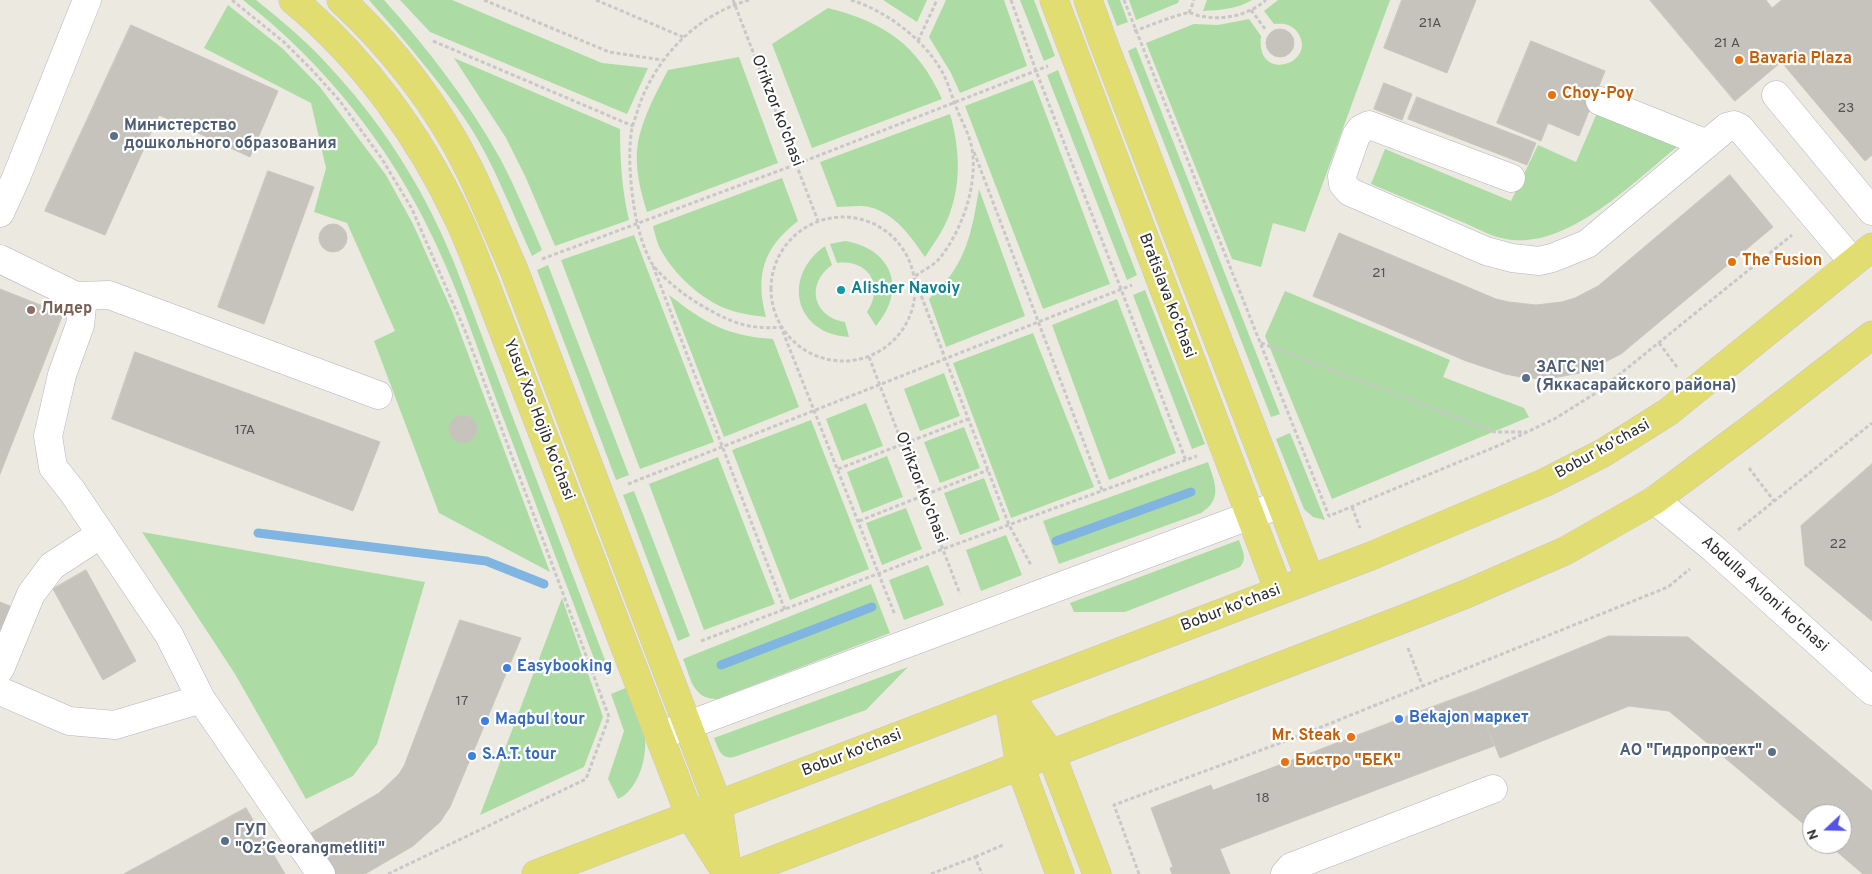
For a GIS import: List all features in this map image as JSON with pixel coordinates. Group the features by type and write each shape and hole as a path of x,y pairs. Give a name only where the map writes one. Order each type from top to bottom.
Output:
{"main road":[{"name":"Yusuf Xos Hojib ko'chasi","path":"293,0 346,51 389,104 413,138 458,217 487,287 690,816 727,874"},
{"name":"Yusuf Xos Hojib ko'chasi","path":"341,0 394,55 435,112 468,168 514,270 718,805 727,874"},
{"name":"Bratislava ko'chasi","path":"1054,0 1279,591"},
{"name":"Bratislava ko'chasi","path":"1088,0 1310,579"},
{"name":"Bobur ko'chasi","path":"536,874 1396,546 1522,493 1612,448 1668,412 1863,254"},
{"path":"737,874 1398,621 1565,551 1655,500 1872,335"},
{"path":"1008,694 1050,754 1097,874"},
{"path":"1008,694 1020,766 1060,874"}],"street":[{"path":"0,213 16,178 87,0"},
{"path":"1776,95 1872,211"},
{"path":"1600,101 1707,144"},
{"path":"1511,178 1369,125 1361,129 1356,136 1342,176 1343,184 1350,192 1486,251 1512,258 1539,261 1564,254 1587,244 1727,127 1734,125 1740,128 1815,216 1863,254"},
{"path":"0,259 76,296 109,295 378,395"},
{"path":"76,296 82,307 80,325 62,375 48,436 53,467 72,491 169,635 201,699 321,874"},
{"name":"Abdulla Avloni ko'chasi","path":"1655,500 1714,549 1872,691"},
{"path":"659,736 1281,504"},
{"path":"0,669 31,594 36,587 52,566 101,534"},
{"path":"0,691 69,721 115,725 201,699"},
{"path":"1285,874 1291,867 1493,789"}],"path":[{"path":"232,0 285,43 339,100 377,151 412,209 466,333 609,717 586,779 388,874"},
{"path":"484,0 609,52 662,60"},
{"path":"596,0 683,38"},
{"path":"749,0 734,2 700,23 662,60 646,87 633,126 630,148 631,188 637,223 785,610"},
{"path":"850,0 881,13 900,25 918,41 940,68 1102,490"},
{"path":"918,41 937,0"},
{"path":"1011,0 1036,71 1186,461"},
{"path":"1124,0 1329,516 1528,432 1556,418 1600,390 1815,216"},
{"path":"1189,13 1194,0"},
{"path":"1103,42 1189,13 1221,18 1235,16 1251,10 1266,0"},
{"name":"O'rikzor ko'chasi","path":"734,2 818,222"},
{"path":"1251,10 1266,30"},
{"path":"433,41 633,126"},
{"path":"514,270 797,164 1074,56"},
{"path":"914,277 938,260 955,236 968,206 972,178 972,149"},
{"path":"895,616 773,307 771,286 775,265 785,247 800,232 818,222 838,217 860,219 879,227 900,245 908,257 1009,525 1032,566"},
{"path":"652,262 672,285 697,303 731,322 764,329 781,327"},
{"path":"600,495 1158,274"},
{"path":"781,327 798,345 820,358 845,362 869,357 890,344 906,325 915,302 914,277"},
{"path":"1260,342 1494,432 1528,432"},
{"name":"O'rikzor ko'chasi","path":"869,357 970,620"},
{"path":"838,469 969,419"},
{"path":"1714,549 1872,423"},
{"path":"1731,443 1774,501"},
{"path":"702,641 943,549 1225,446"},
{"path":"859,521 988,470"},
{"path":"1139,874 1114,805 1299,736 1668,587"},
{"path":"1398,621 1423,687"},
{"path":"931,874 1003,845"},
{"path":"975,857 982,874"}],"green space":[{"path":"243,0 256,0 278,17 328,65 373,118 419,189 455,265 608,668 599,672 460,302 417,205 376,140 328,79 301,51"},
{"path":"369,0 384,0 432,57 462,97 501,160 542,250 532,256 495,173 458,108"},
{"path":"400,0 452,0 602,63 648,68 627,114 430,32"},
{"path":"883,0 927,0 917,22"},
{"path":"946,0 1004,0 1027,66 960,93 951,73 929,37"},
{"path":"1020,0 1034,0 1055,56 1044,61"},
{"path":"1107,0 1120,0 1128,22 1117,26"},
{"path":"1129,0 1179,0 1178,3 1136,20"},
{"path":"1207,0 1252,0 1234,7 1203,11"},
{"path":"1278,0 1390,0 1305,232 1273,223 1261,267 1232,259 1146,43 1194,24 1218,25 1249,19 1261,36 1262,51 1267,60 1275,64 1285,64 1294,60 1300,53 1302,44 1298,33 1293,28 1284,24 1274,24 1264,11"},
{"path":"228,5 283,49 320,87 386,175 413,224 452,311 550,572 439,513 374,341 395,331 347,223 314,212 326,168 311,103 204,48"},
{"path":"828,8 866,21 897,38 922,64 933,80 942,99 812,148 772,44"},
{"path":"1136,47 1280,414 1271,417 1128,51"},
{"path":"739,57 778,163 647,212 638,177 638,142 647,114 668,70"},
{"path":"454,58 620,129 622,175 629,220 555,246 526,178 506,138"},
{"path":"1058,70 1137,275 1127,280 1047,75"},
{"path":"1033,80 1110,284 1043,309 965,106"},
{"path":"1597,113 1677,147 1596,212 1573,226 1549,236 1525,240 1496,237 1371,184 1385,149 1511,201 1538,145 1576,162"},
{"path":"950,114 958,163 954,201 948,219 925,257 901,227 887,215 865,206 837,207 820,162"},
{"path":"782,178 798,221 777,241 765,263 761,288 766,317 736,312 714,303 693,289 668,262 660,249 653,226"},
{"path":"979,189 1025,316 946,347 929,299 950,276 962,256 973,223"},
{"path":"634,235 714,442 640,469 561,260"},
{"path":"845,241 861,245 874,253 884,262 890,273 892,285 891,299 886,312 876,326 867,312 874,292 874,284 870,276 857,265 837,263 830,244"},
{"path":"825,246 832,265 823,273 818,281 816,299 826,314 834,319 845,322 849,337 831,334 816,326 806,315 800,302 799,288 803,273 811,259"},
{"path":"548,265 629,475 616,480 537,270"},
{"path":"1145,290 1205,444 1192,449 1133,295"},
{"path":"1285,291 1450,360 1443,377 1524,408 1529,417 1332,499 1265,336"},
{"path":"669,295 694,313 717,326 742,335 773,339 799,407 724,437"},
{"path":"1117,299 1176,453 1109,480 1052,325"},
{"path":"1033,333 1094,487 1011,518 953,363"},
{"path":"944,373 960,416 920,431 904,389"},
{"path":"866,403 883,446 842,461 826,419"},
{"path":"811,420 869,569 790,600 732,450"},
{"path":"964,427 980,468 940,483 924,442"},
{"path":"1290,433 1325,520 1313,517 1304,509 1276,439"},
{"path":"887,456 903,497 862,513 847,472"},
{"path":"718,457 775,604 704,630 649,484"},
{"path":"1208,462 1215,484 1215,496 1208,508 1201,513 1059,564 1043,521"},
{"path":"984,478 1000,520 960,535 944,493"},
{"path":"634,491 690,636 678,641 623,495"},
{"path":"906,508 922,549 882,565 866,523"},
{"path":"142,532 425,582 377,744 353,776 306,799 235,674"},
{"path":"1006,535 1022,575 981,591 966,550"},
{"path":"1239,540 1244,557 1240,567 1125,612 1074,612 1070,603"},
{"path":"928,565 944,605 904,620 889,580"},
{"path":"871,584 890,633 717,699 702,695 694,686 683,659"},
{"path":"562,598 603,717 584,767 480,815"},
{"path":"908,667 866,710 734,757 723,755 714,738"},
{"path":"628,687 643,726 645,750 644,760 637,780 632,788 618,799 608,779 624,731 611,694"}],"building":[{"path":"1402,0 1476,0 1447,73 1384,48"},
{"path":"1650,0 1766,0 1772,8 1751,26 1781,62 1735,101"},
{"path":"1782,0 1872,0 1872,155 1865,161 1751,26"},
{"name":"Министерство дошкольного образования","path":"131,25 278,91 250,157 159,115 105,235 45,211"},
{"path":"1280,29 1290,33 1294,43 1290,53 1280,57 1270,53 1266,43 1270,33"},
{"path":"1531,41 1605,71 1579,136 1548,123 1541,141 1497,123"},
{"path":"1384,83 1412,94 1402,120 1374,109"},
{"path":"1417,97 1536,143 1527,165 1408,119"},
{"path":"268,171 314,187 264,324 218,307"},
{"path":"1730,175 1773,227 1621,354 1585,372 1547,379 1505,374 1466,361 1313,296 1339,233 1496,299 1536,305 1562,302 1575,298 1598,286"},
{"path":"333,224 343,228 347,238 343,248 333,252 323,248 319,238 323,228"},
{"path":"0,289 63,314 0,474"},
{"path":"135,352 380,442 353,511 112,419"},
{"path":"463,415 473,419 477,429 473,439 463,443 453,439 449,429 453,419"},
{"path":"1872,464 1872,621 1805,565 1801,526"},
{"path":"86,570 136,661 103,680 53,589"},
{"path":"0,602 12,607 0,633"},
{"path":"460,620 521,638 450,807 440,822 413,846 365,874 334,874 311,833 379,793 399,774 404,766"},
{"name":"АО \"Гидропроект\"","path":"1609,636 1688,637 1872,791 1872,874 1863,874 1840,854 1852,854 1852,804 1802,804 1802,823 1669,711 1629,706 1500,758 1473,692"},
{"path":"1473,692 1494,746 1437,767 1416,713"},
{"path":"1416,713 1437,767 1220,849 1230,874 1172,874 1170,868 1173,867 1151,808 1211,785 1213,790"},
{"name":"ГУП \"Oz’Georangmetliti\"","path":"246,808 285,874 124,874"}],"waterway":[{"path":"1056,541 1191,492"},
{"path":"258,533 486,561 544,584"},
{"path":"721,665 872,607"}],"place":[{"name":"Bavaria Plaza","path":"1739,60"},
{"name":"Choy-Poy","path":"1552,95"},
{"name":"Министерство дошкольного образования","path":"114,136"},
{"name":"The Fusion","path":"1732,262"},
{"name":"Alisher Navoiy","path":"841,290"},
{"name":"Лидер","path":"31,310"},
{"name":"ЗАГС №1 (Яккасарайского района)","path":"1526,378"},
{"name":"Easybooking","path":"507,668"},
{"name":"Bekajon маркет","path":"1399,719"},
{"name":"Maqbul tour","path":"485,721"},
{"name":"Mr. Steak","path":"1351,737"},
{"name":"АО \"Гидропроект\"","path":"1772,752"},
{"name":"S.A.T. tour","path":"472,756"},
{"name":"Бистро \"БЕК\"","path":"1285,762"},
{"name":"ГУП \"Oz’Georangmetliti\"","path":"225,841"}]}
